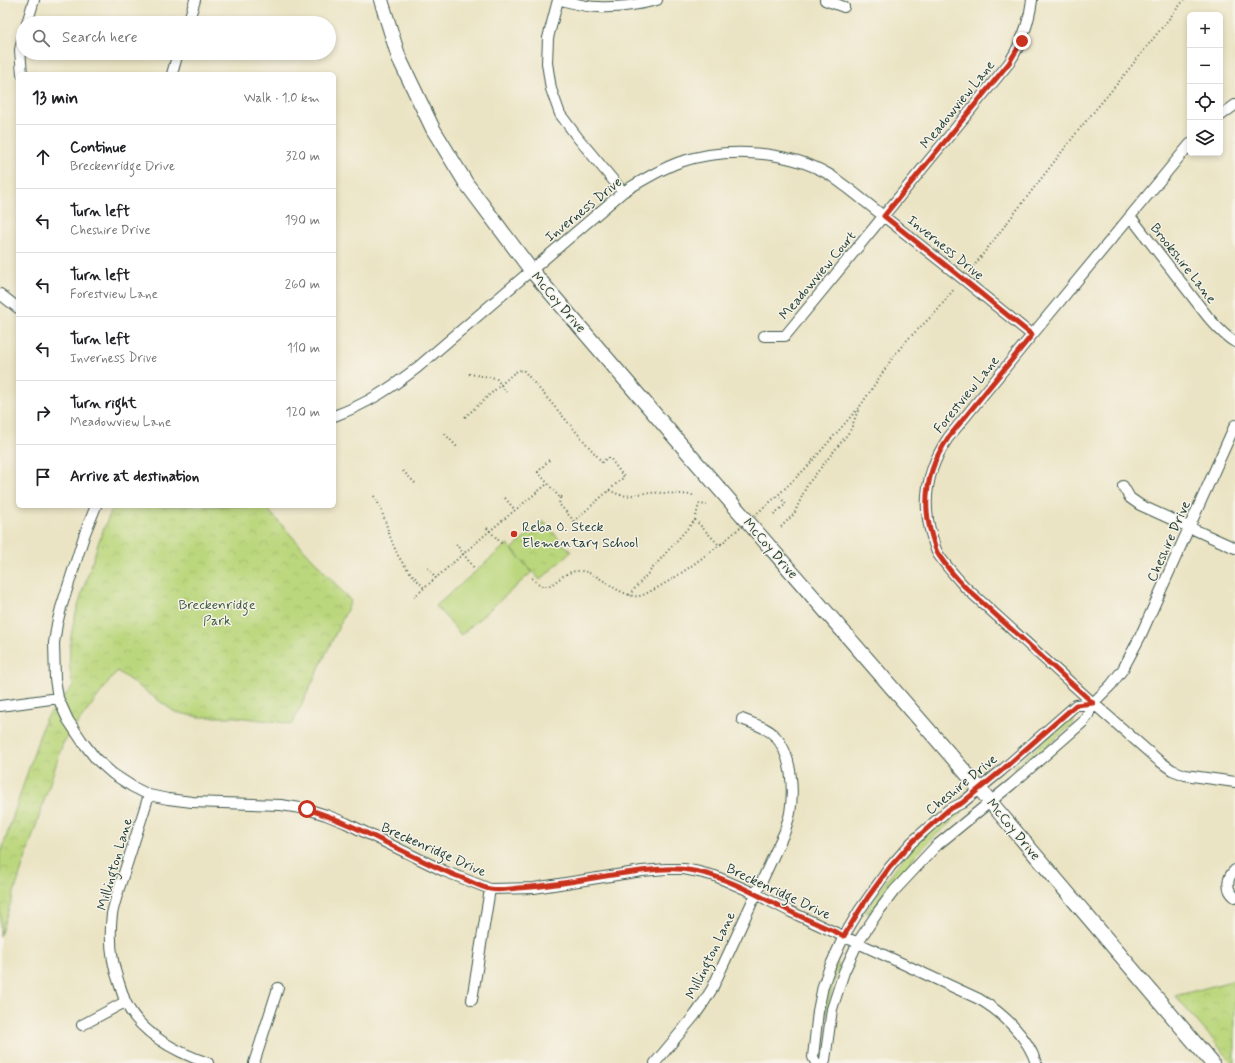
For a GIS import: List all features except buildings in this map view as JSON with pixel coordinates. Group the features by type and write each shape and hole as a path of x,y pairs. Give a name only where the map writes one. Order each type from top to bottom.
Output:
{"street":[{"path":"29,16 34,0"},
{"path":"190,16 195,0"},
{"name":"McCoy Drive","path":"381,0 399,58 433,129 466,183 531,270 979,788 1212,1063"},
{"path":"623,192 560,114 551,89 547,63 548,38 560,0 598,7 634,5 658,0"},
{"path":"825,0 844,7"},
{"name":"Meadowview Lane","path":"884,216 1009,63 1022,41 1030,16 1032,0"},
{"path":"20,60 22,72"},
{"path":"173,72 176,60"},
{"path":"1223,114 1235,104"},
{"name":"Forestview Lane","path":"1187,148 948,438 941,449 932,470 927,490 927,510 937,553 954,575 965,587 1093,703 1158,760 1172,770 1185,775 1235,782"},
{"name":"Inverness Drive","path":"336,415 370,400 402,380 623,192 653,174 679,162 718,154 756,153 790,159 813,167 829,175 884,216 1032,335"},
{"name":"Meadowview Court","path":"764,336 785,336 884,216"},
{"name":"Brookshire Lane","path":"1130,216 1208,317 1235,342"},
{"path":"0,294 16,306"},
{"name":"Cheshire Drive","path":"824,1063 826,1060 832,1009 837,991 858,942 882,906 914,868 936,846 1083,722 1093,703 1111,685 1123,669 1132,655 1235,425"},
{"path":"1123,486 1130,498 1140,505 1235,548"},
{"name":"Breckenridge Drive","path":"95,508 85,533 56,624 54,643 55,678 58,698 68,720 82,741 96,759 112,774 133,787 149,795 168,799 192,802 280,805 307,809 346,823 444,871 490,889 541,887 642,871 666,869 684,869 715,876 985,1002 1008,1020 1034,1054 1036,1063"},
{"path":"0,706 58,698"},
{"name":"Cheshire Drive","path":"816,1063 813,1056 818,1011 829,969 844,936 868,897 890,867 912,842 948,810 962,803 1076,705 1093,703"},
{"name":"Millington Lane","path":"655,1063 702,1005 712,989 785,831 790,812 792,792 790,771 783,748 774,736 764,728 742,719"},
{"name":"Millington Lane","path":"149,795 117,895 111,929 111,957 125,1002 135,1016 157,1039 167,1046 208,1063"},
{"path":"1235,870 1230,875 1228,880 1229,891 1235,897"},
{"path":"472,1000 490,889"},
{"path":"254,1063 278,988"},
{"path":"82,1025 125,1002"}],"path":[{"path":"973,267 1081,127 1184,0"},
{"path":"532,578 544,587 552,585 565,574 576,571 586,571 619,591 629,595 638,596 659,587 677,576 720,544 776,498 806,468 861,405 895,354 937,311 954,289"},
{"path":"465,417 515,372 521,370 524,372 602,462 607,458 610,458 624,477 574,521 559,504 562,496"},
{"path":"469,374 496,378 506,392"},
{"path":"781,527 794,514 807,485 850,431 861,405"},
{"path":"445,434 458,448"},
{"path":"549,460 538,472 560,498"},
{"path":"403,470 417,485"},
{"path":"414,598 463,554 547,484"},
{"path":"609,490 628,496 645,494 693,495"},
{"path":"774,514 786,504 778,495"},
{"path":"374,496 383,514 395,551 424,588"},
{"path":"506,498 515,510"},
{"path":"629,595 695,520 699,504 707,505"},
{"path":"695,520 720,544"},
{"path":"487,528 502,544"},
{"path":"456,544 474,568"},
{"path":"428,568 436,578"}],"green space":[{"name":"Breckenridge Park","path":"113,508 269,508 270,512 351,601 292,725 280,722 235,717 198,717 175,712 117,671 63,743 0,936 0,856 45,719 73,686 69,657 72,629 106,522"},
{"path":"543,521 571,552 540,580 512,549"},
{"path":"507,544 532,572 461,635 436,606"},
{"path":"1070,718 1074,719 1073,724 1020,770 1015,768 1015,766"},
{"path":"957,809 961,809 961,814 933,837 917,854 871,913 868,914 866,912 867,909 907,853 924,836"},
{"path":"834,963 837,963 839,967 833,984 825,1020 821,1057 818,1056 819,1035 824,1000"},
{"path":"1235,980 1235,1063 1233,1063 1175,996"}],"place":[{"name":"Reba O. Steck Elementary School","path":"514,534"}],"route":[{"path":"307,809 346,823 444,871 490,889 534,888 642,871 684,869 715,876 844,936 868,897 890,867 912,842 948,810 962,803 1001,771 1076,705 1093,703 965,587 954,575 937,553 927,510 927,490 929,480 941,449 948,438 1032,335 884,216 1009,63 1022,41"}]}
